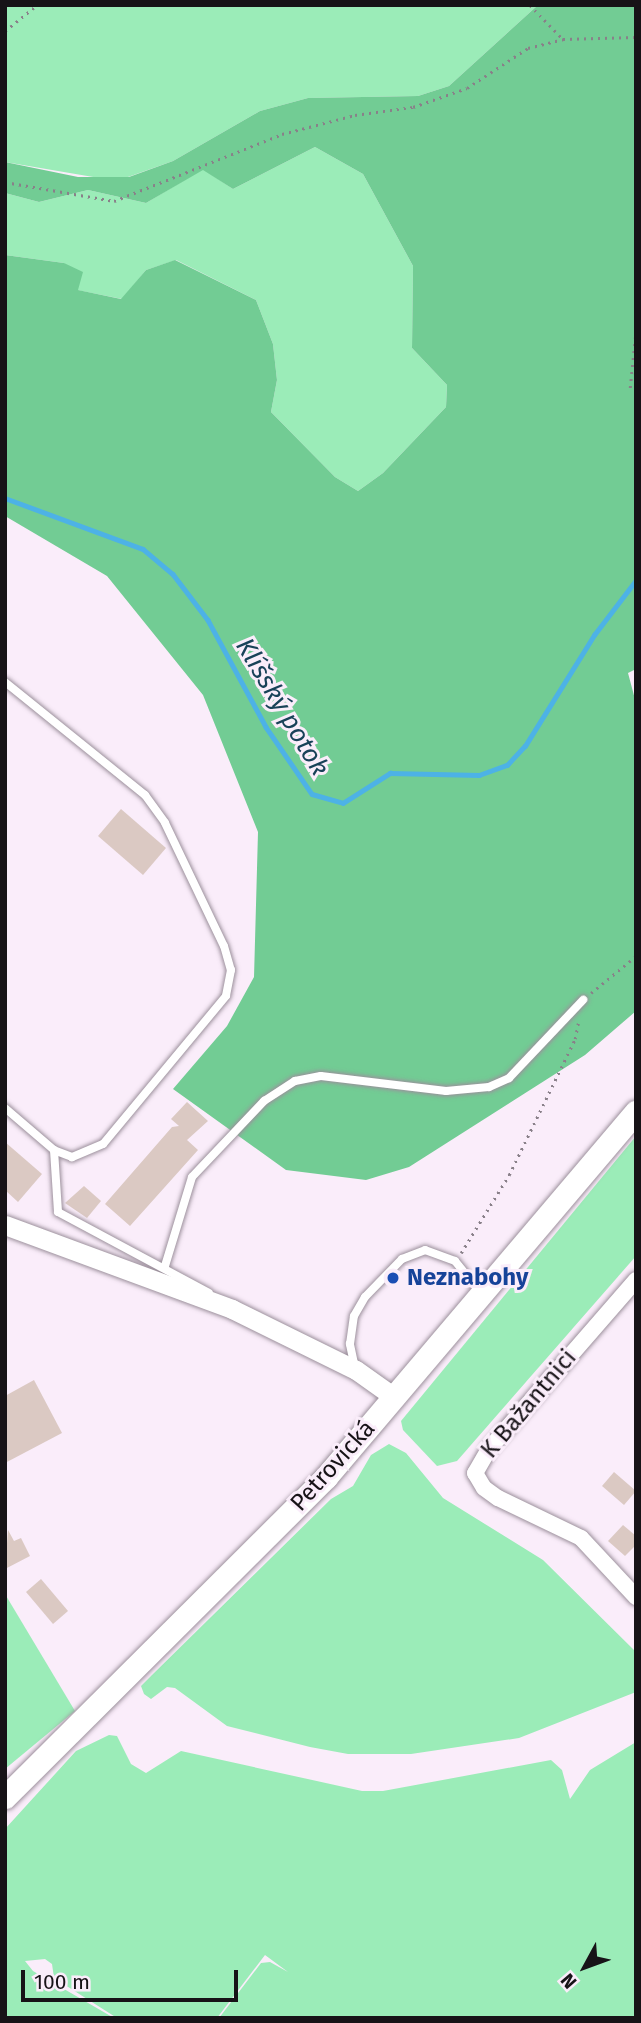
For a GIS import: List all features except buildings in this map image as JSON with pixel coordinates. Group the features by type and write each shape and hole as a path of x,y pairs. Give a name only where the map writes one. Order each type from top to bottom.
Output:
{"main road":[{"name":"Petrovická","path":"5,1797 326,1477 636,1112"}],"street":[{"path":"5,1225 232,1309 356,1370 394,1397"},
{"name":"K Bažantnici","path":"634,1592 581,1538 498,1498 484,1488 475,1474 489,1449 636,1280"}],"lane":[{"path":"5,682 145,795 165,823 224,946 231,970 226,996 103,1144 72,1157 54,1150 5,1108"},
{"path":"165,1266 192,1177 264,1101 295,1081 321,1076 446,1091 489,1087 509,1077 583,1000"},
{"path":"54,1150 58,1212 165,1266 232,1309"},
{"path":"356,1370 351,1344 354,1316 384,1275 402,1259 425,1250 455,1261 481,1295"}],"path":[{"path":"5,31 37,5"},
{"path":"530,5 563,39"},
{"path":"5,181 114,201 282,134 355,115 413,107 467,88 519,53 563,39 636,37"},
{"path":"630,388 636,329"},
{"path":"455,1261 509,1175 575,1039 583,1000 636,956"}],"green space":[{"path":"5,5 538,5 449,86 418,96 308,98 260,111 173,161 128,177 105,179 5,162"},
{"path":"538,5 636,5 636,669 628,673 636,703 636,1011 585,1055 409,1167 366,1180 286,1170 173,1089 227,1026 254,977 258,832 203,695 107,576 5,516 5,255 64,263 83,272 78,290 121,299 146,270 175,260 256,300 273,344 277,380 271,412 335,477 358,491 383,473 446,407 447,385 412,348 413,266 363,174 315,147 233,189 203,170 146,203 88,190 39,202 5,193 5,162 78,177 129,177 173,161 260,111 308,98 418,96 449,86"},
{"path":"315,147 363,174 413,266 412,348 447,385 446,407 383,473 358,491 335,477 271,412 277,380 273,344 256,300 176,260 146,270 122,299 77,290 64,263 5,255 5,193 39,202 88,190 146,203 203,169 233,189"},
{"path":"636,1136 636,1256 457,1461 437,1466 403,1430 401,1421"},
{"path":"389,1444 406,1453 443,1498 543,1560 635,1651 636,1692 519,1738 411,1754 348,1754 310,1747 227,1726 175,1688 167,1687 151,1699 144,1694 141,1686 331,1499 353,1486 371,1455"},
{"path":"5,1594 75,1711 5,1769"},
{"path":"109,1735 117,1736 131,1764 146,1773 181,1751 362,1791 383,1791 551,1760 562,1770 570,1799 590,1770 636,1742 636,2018 219,2018 261,1963 270,1962 288,1972 265,1955 217,2018 117,2018 54,1978 52,1964 45,1959 25,1961 33,1971 114,2018 5,2018 5,1829 76,1751"}],"waterway":[{"name":"Klíšský potok","path":"5,498 143,549 173,574 208,620 266,727 312,794 343,803 390,773 479,775 507,765 525,746 594,635 636,580"}],"place":[{"name":"Neznabohy","path":"393,1278"}]}
